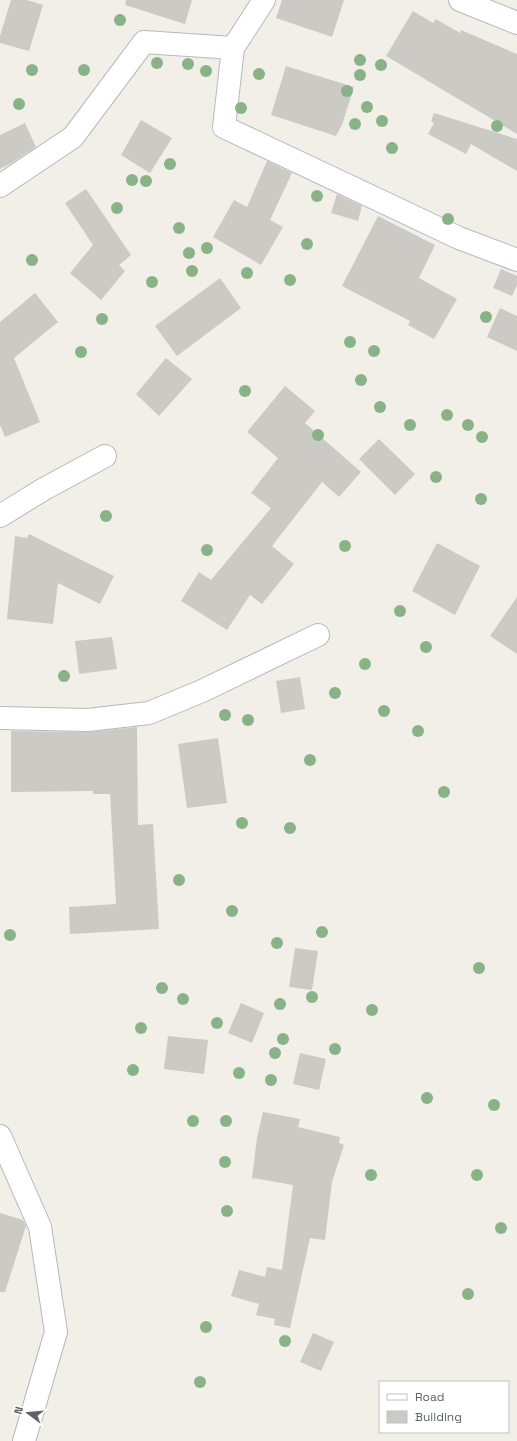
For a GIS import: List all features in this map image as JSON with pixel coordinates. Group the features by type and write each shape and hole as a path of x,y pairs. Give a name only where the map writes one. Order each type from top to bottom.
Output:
{"street":[{"path":"264,0 234,48 224,127 459,238 517,260"},
{"path":"460,0 517,23"},
{"path":"0,186 73,137 144,42 234,48"},
{"path":"0,516 44,488 106,456"},
{"path":"0,718 88,720 149,713 202,692 318,635"},
{"path":"0,1136 40,1227 56,1332 24,1441"}],"building":[{"path":"11,0 27,0 43,5 29,51 0,43 0,36"},
{"path":"126,0 192,0 185,24 125,5"},
{"path":"282,0 344,0 332,37 276,18"},
{"path":"413,11 433,23 436,19 460,33 461,30 517,54 517,134 386,56"},
{"path":"286,66 354,87 342,125 336,136 271,115"},
{"path":"434,113 517,139 517,171 471,144 466,154 428,134 434,123 431,121"},
{"path":"141,120 172,138 150,173 121,155"},
{"path":"25,123 36,147 0,169 0,135"},
{"path":"267,161 292,173 270,220 283,227 261,265 213,237 234,200 247,207"},
{"path":"86,189 131,255 119,265 125,271 101,300 70,273 93,245 65,203"},
{"path":"337,194 362,206 358,221 331,213"},
{"path":"378,216 435,245 419,278 457,299 434,339 408,325 410,321 342,286"},
{"path":"501,269 517,276 517,285 512,296 493,288"},
{"path":"220,278 241,308 177,356 155,326"},
{"path":"35,293 58,322 14,358 40,422 5,437 0,425 0,322"},
{"path":"500,308 517,316 517,351 487,337"},
{"path":"166,358 192,379 159,416 136,394"},
{"path":"285,386 315,411 305,423 361,472 339,497 322,482 272,546 294,564 262,604 250,595 227,630 181,601 199,572 211,580 271,508 251,493 278,458 247,432"},
{"path":"379,439 415,474 395,495 359,459"},
{"path":"29,534 114,576 100,604 58,583 53,624 7,619 15,536 27,538"},
{"path":"437,543 480,566 455,615 412,591"},
{"path":"517,597 517,654 490,636"},
{"path":"112,637 117,669 79,674 75,641"},
{"path":"300,677 305,709 281,713 276,681"},
{"path":"137,727 138,825 153,824 159,929 70,934 69,907 116,904 110,794 93,794 93,791 11,792 11,731 88,732"},
{"path":"218,738 227,803 187,808 178,744"},
{"path":"295,948 318,951 312,990 289,987"},
{"path":"241,1003 264,1013 252,1043 228,1033"},
{"path":"168,1036 208,1040 204,1074 164,1069"},
{"path":"300,1053 326,1059 319,1090 293,1084"},
{"path":"263,1112 300,1119 298,1127 340,1137 339,1143 344,1145 332,1182 325,1240 310,1238 290,1328 274,1325 275,1319 256,1315 259,1304 231,1296 239,1270 265,1277 267,1267 282,1270 293,1185 252,1178 257,1138"},
{"path":"0,1213 23,1220 26,1226 5,1292 0,1292"},
{"path":"313,1333 334,1342 321,1371 300,1362"}]}
